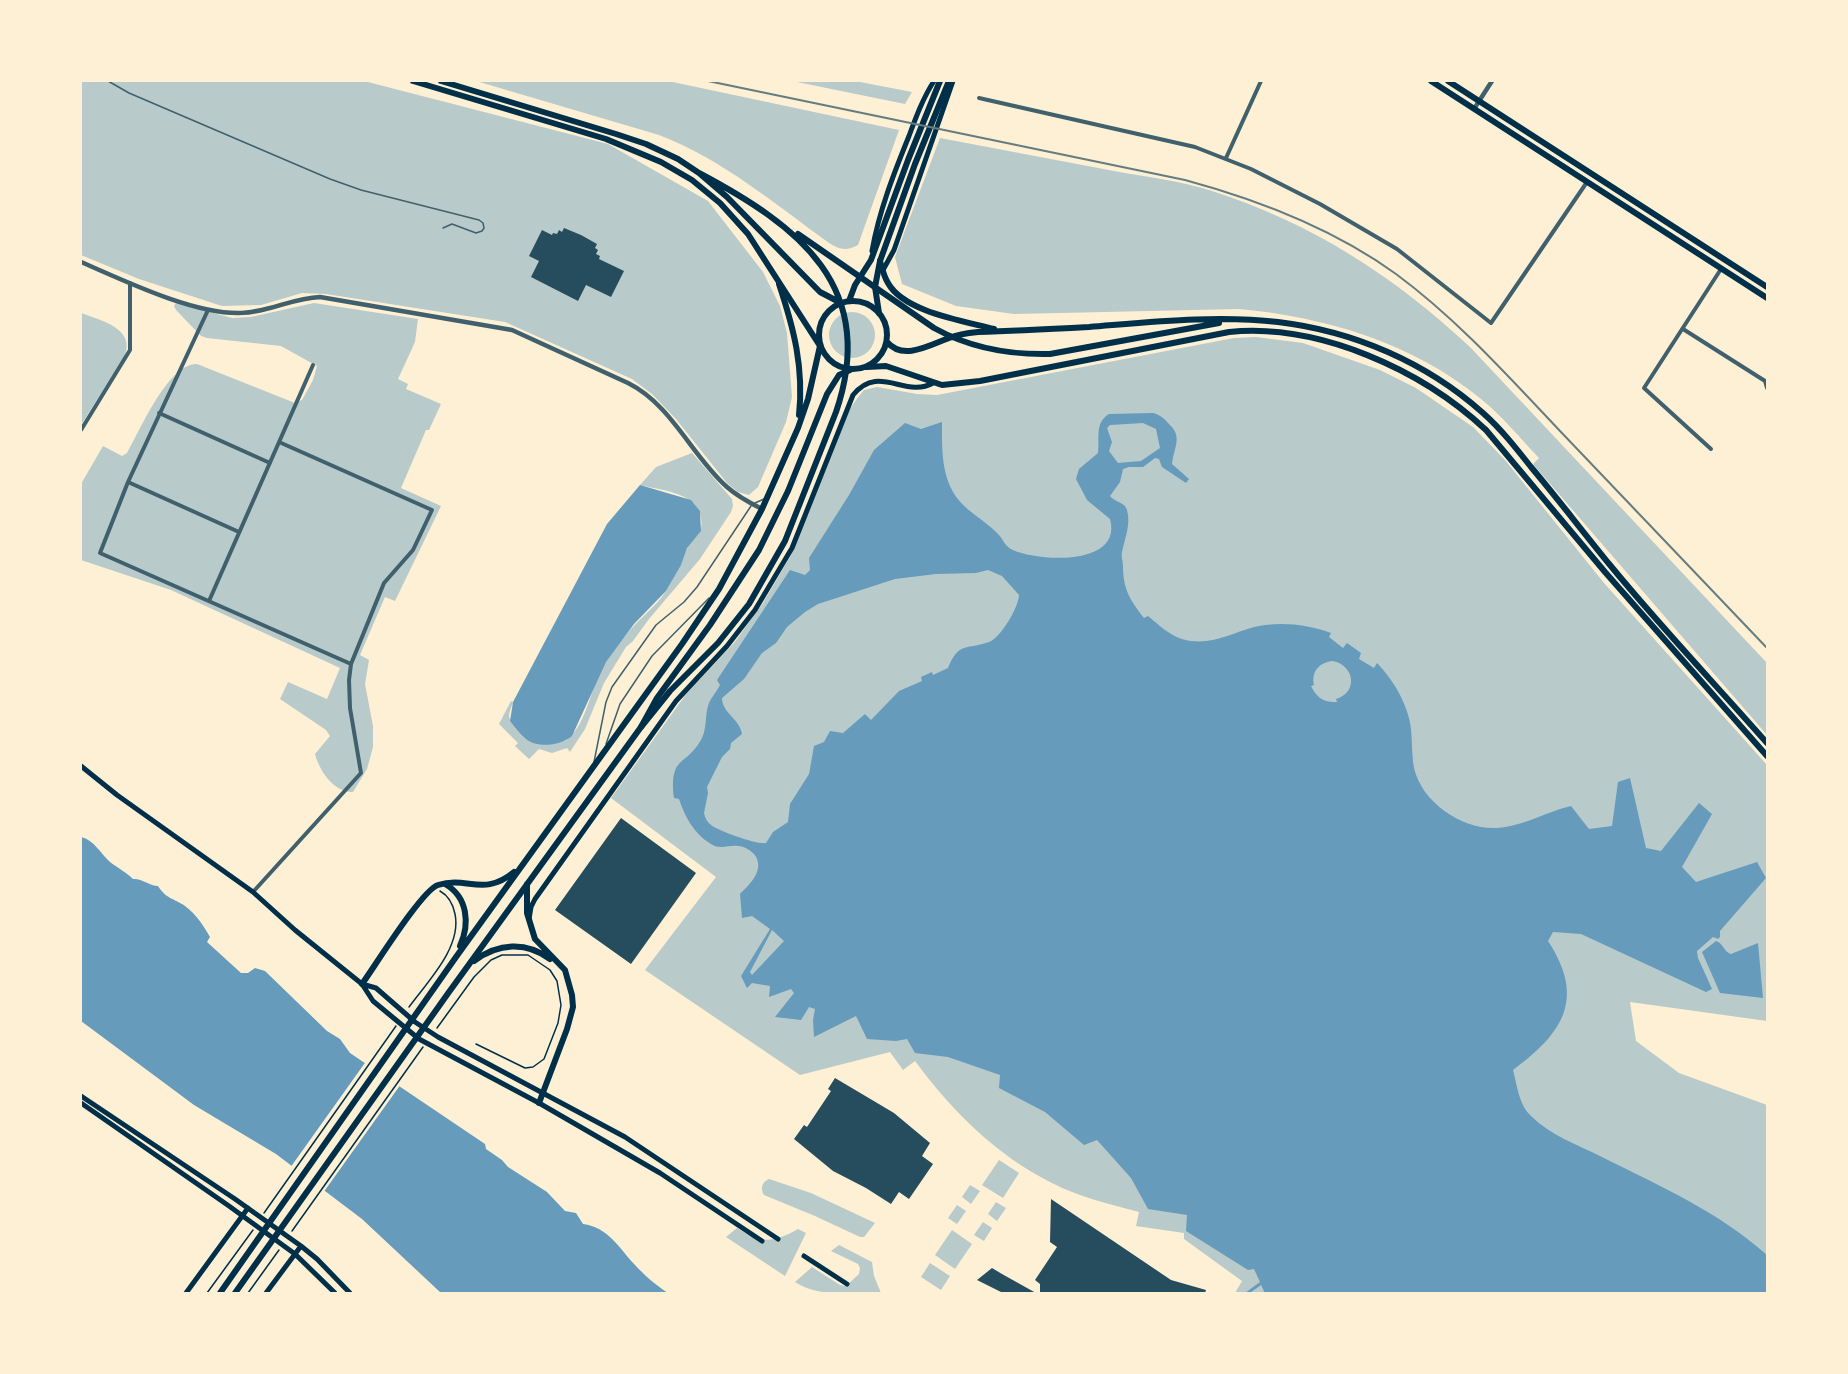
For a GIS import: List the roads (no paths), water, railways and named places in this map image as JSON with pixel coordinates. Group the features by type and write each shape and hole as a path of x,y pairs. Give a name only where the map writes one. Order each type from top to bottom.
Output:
{"main road":[{"path":"412,81 606,139 682,174 711,194 734,217 764,256 831,362 850,370"},
{"path":"441,81 646,144 678,159 699,173 738,193 920,320 951,338 979,347 1027,354 1050,354 1233,320"},
{"path":"871,260 877,225 898,164 926,93 934,81"},
{"path":"849,301 855,285 871,260 940,81"},
{"path":"867,367 876,361 887,342 886,326 879,313 875,287 880,261 915,164 951,81"},
{"path":"883,270 894,250 951,81"},
{"path":"1431,81 1767,298"},
{"path":"1448,81 1767,286"},
{"path":"699,173 745,213 815,288 841,303"},
{"path":"235,1293 468,965 642,727 670,691 718,643 749,604 785,540 844,390 848,361 846,322 836,287 825,269 813,254 763,210"},
{"path":"880,261 887,283 921,308 955,320 1003,331"},
{"path":"779,283 790,316 801,373 798,428"},
{"path":"220,1293 437,983 592,771 719,590 768,498 798,428 808,399 820,346 818,336 820,325 824,316 841,303 849,301 865,303 879,313"},
{"path":"887,342 901,351 912,351 962,333 1174,320 1233,320 1278,322 1302,326 1389,352 1430,374 1475,406 1503,432 1611,566 1767,743"},
{"path":"642,727 657,698 710,625 759,550 788,491 821,407 839,375 850,370 886,366 942,385 980,381 1229,332 1251,331 1292,335 1332,343 1392,367 1424,383 1463,410 1486,430 1605,572 1767,756"},
{"path":"529,924 531,907 535,899 676,701 727,646 755,610 792,548 845,413 856,392 867,384 878,381 920,388 933,383"},
{"path":"81,766 117,795 252,892 362,984 373,1001 419,1039 539,1103 660,1173 762,1241"},
{"path":"362,984 431,888 451,882 479,886 494,885 521,866"},
{"path":"445,884 457,893 464,906 466,919 464,938 456,957"},
{"path":"527,884 526,901 529,924 535,939 565,970 573,1007 539,1103"},
{"path":"468,965 478,957 501,946 515,946 542,953 565,970"},
{"path":"362,984 376,988 415,1022 438,1037 625,1137 778,1239"},
{"path":"81,1096 248,1208 300,1246 317,1259 350,1293"},
{"path":"81,1103 295,1254 335,1293"},
{"path":"186,1293 248,1208"},
{"path":"267,1293 300,1246"},
{"path":"804,1256 847,1284"}],"street":[{"path":"1226,158 1261,81"},
{"path":"1474,109 1492,81"},
{"path":"980,98 1195,147 1226,158 1320,204 1397,249 1491,323 1587,182"},
{"path":"81,262 208,310 251,312 299,299 320,297 512,330 645,393 675,424 719,479 762,509"},
{"path":"1711,449 1644,388 1722,268"},
{"path":"81,430 130,350 130,282"},
{"path":"208,310 128,482 100,553 351,664"},
{"path":"1683,329 1765,381 1767,388"},
{"path":"209,601 313,365"},
{"path":"159,413 270,462"},
{"path":"252,892 362,773 350,708 351,664 384,583 413,550 432,510 279,442"},
{"path":"128,482 239,532"}],"lane":[{"path":"108,81 129,93 330,179 361,190 479,220 483,223 484,228 476,233 452,224 443,228"},
{"path":"592,771 606,702 612,687 661,619 690,597 752,504 768,498"},
{"path":"603,755 620,704 652,656 719,590"}],"water":[{"path":"1153,413 1164,418 1176,433 1177,438 1172,464 1189,479 1186,483 1162,467 1159,459 1155,458 1143,467 1123,469 1120,482 1110,496 1124,505 1127,510 1128,526 1122,554 1124,581 1131,600 1144,618 1148,616 1173,635 1192,641 1210,641 1254,627 1283,624 1331,633 1329,637 1343,648 1347,643 1361,653 1359,659 1374,668 1377,663 1392,682 1407,710 1414,768 1418,781 1435,803 1458,819 1484,827 1507,827 1571,806 1589,829 1612,826 1618,782 1630,778 1646,848 1661,851 1699,803 1712,814 1682,867 1696,882 1757,862 1766,878 1720,931 1720,937 1718,939 1713,937 1697,951 1712,989 1706,992 1581,934 1553,932 1548,941 1566,980 1567,998 1564,1013 1545,1042 1513,1070 1524,1106 1531,1116 1547,1129 1646,1178 1709,1213 1767,1255 1767,1293 1263,1293 1261,1285 1250,1293 1245,1293 1260,1282 1254,1269 1248,1270 1186,1231 1187,1215 1148,1209 1131,1178 1097,1140 1084,1145 1045,1112 999,1088 1000,1075 948,1057 915,1053 907,1039 896,1041 867,1039 856,1016 814,1037 815,1009 809,1007 801,1020 775,1017 794,993 791,989 769,997 770,986 752,983 747,988 741,976 770,929 752,916 742,918 740,894 755,876 757,860 754,854 745,847 718,847 705,840 691,824 679,799 674,798 674,774 680,762 691,753 702,738 708,706 720,685 717,680 790,570 805,575 810,570 809,558 874,450 905,423 921,429 942,422 944,465 952,490 961,503 992,528 1008,547 1025,554 1059,558 1092,553 1104,545 1111,534 1110,519 1087,500 1076,479 1079,469 1098,453 1099,427 1109,414","holes":["1143,423 1156,429 1160,448 1141,461 1118,463 1109,451 1112,442 1107,428 1110,425","988,570 1002,576 1019,595 1016,606 999,635 989,642 960,650 948,668 933,675 932,672 921,677 922,681 899,691 871,720 865,714 843,733 830,731 824,742 814,746 809,774 790,804 788,822 773,832 766,843 738,837 708,823 704,813 707,787 722,757 730,749 731,743 742,734 738,724 725,708 722,698 744,679 762,653 776,643 787,627 818,604 895,579 936,574 976,573","1328,662 1340,663 1346,668 1351,679 1348,691 1336,699 1337,702 1321,698 1311,686 1314,685 1315,672 1320,665","772,930 784,941 752,975 750,972"]},
{"path":"640,485 691,500 700,511 701,531 687,548 681,565 666,591 634,624 606,662 572,736 550,745 531,742 510,721 513,702 607,524"},
{"path":"81,837 90,841 110,862 133,879 158,886 161,891 185,906 196,916 210,937 207,942 241,973 248,973 255,968 265,971 327,1031 340,1039 350,1053 485,1144 486,1149 508,1167 547,1192 565,1211 576,1213 583,1224 606,1234 642,1273 668,1293 441,1293 362,1219 276,1154 194,1105 81,1021"},
{"path":"1716,941 1731,954 1758,943 1763,998 1720,993 1702,952"}],"railway":[{"path":"708,81 1185,180 1268,207 1347,243 1396,274 1461,329 1767,648"}]}
